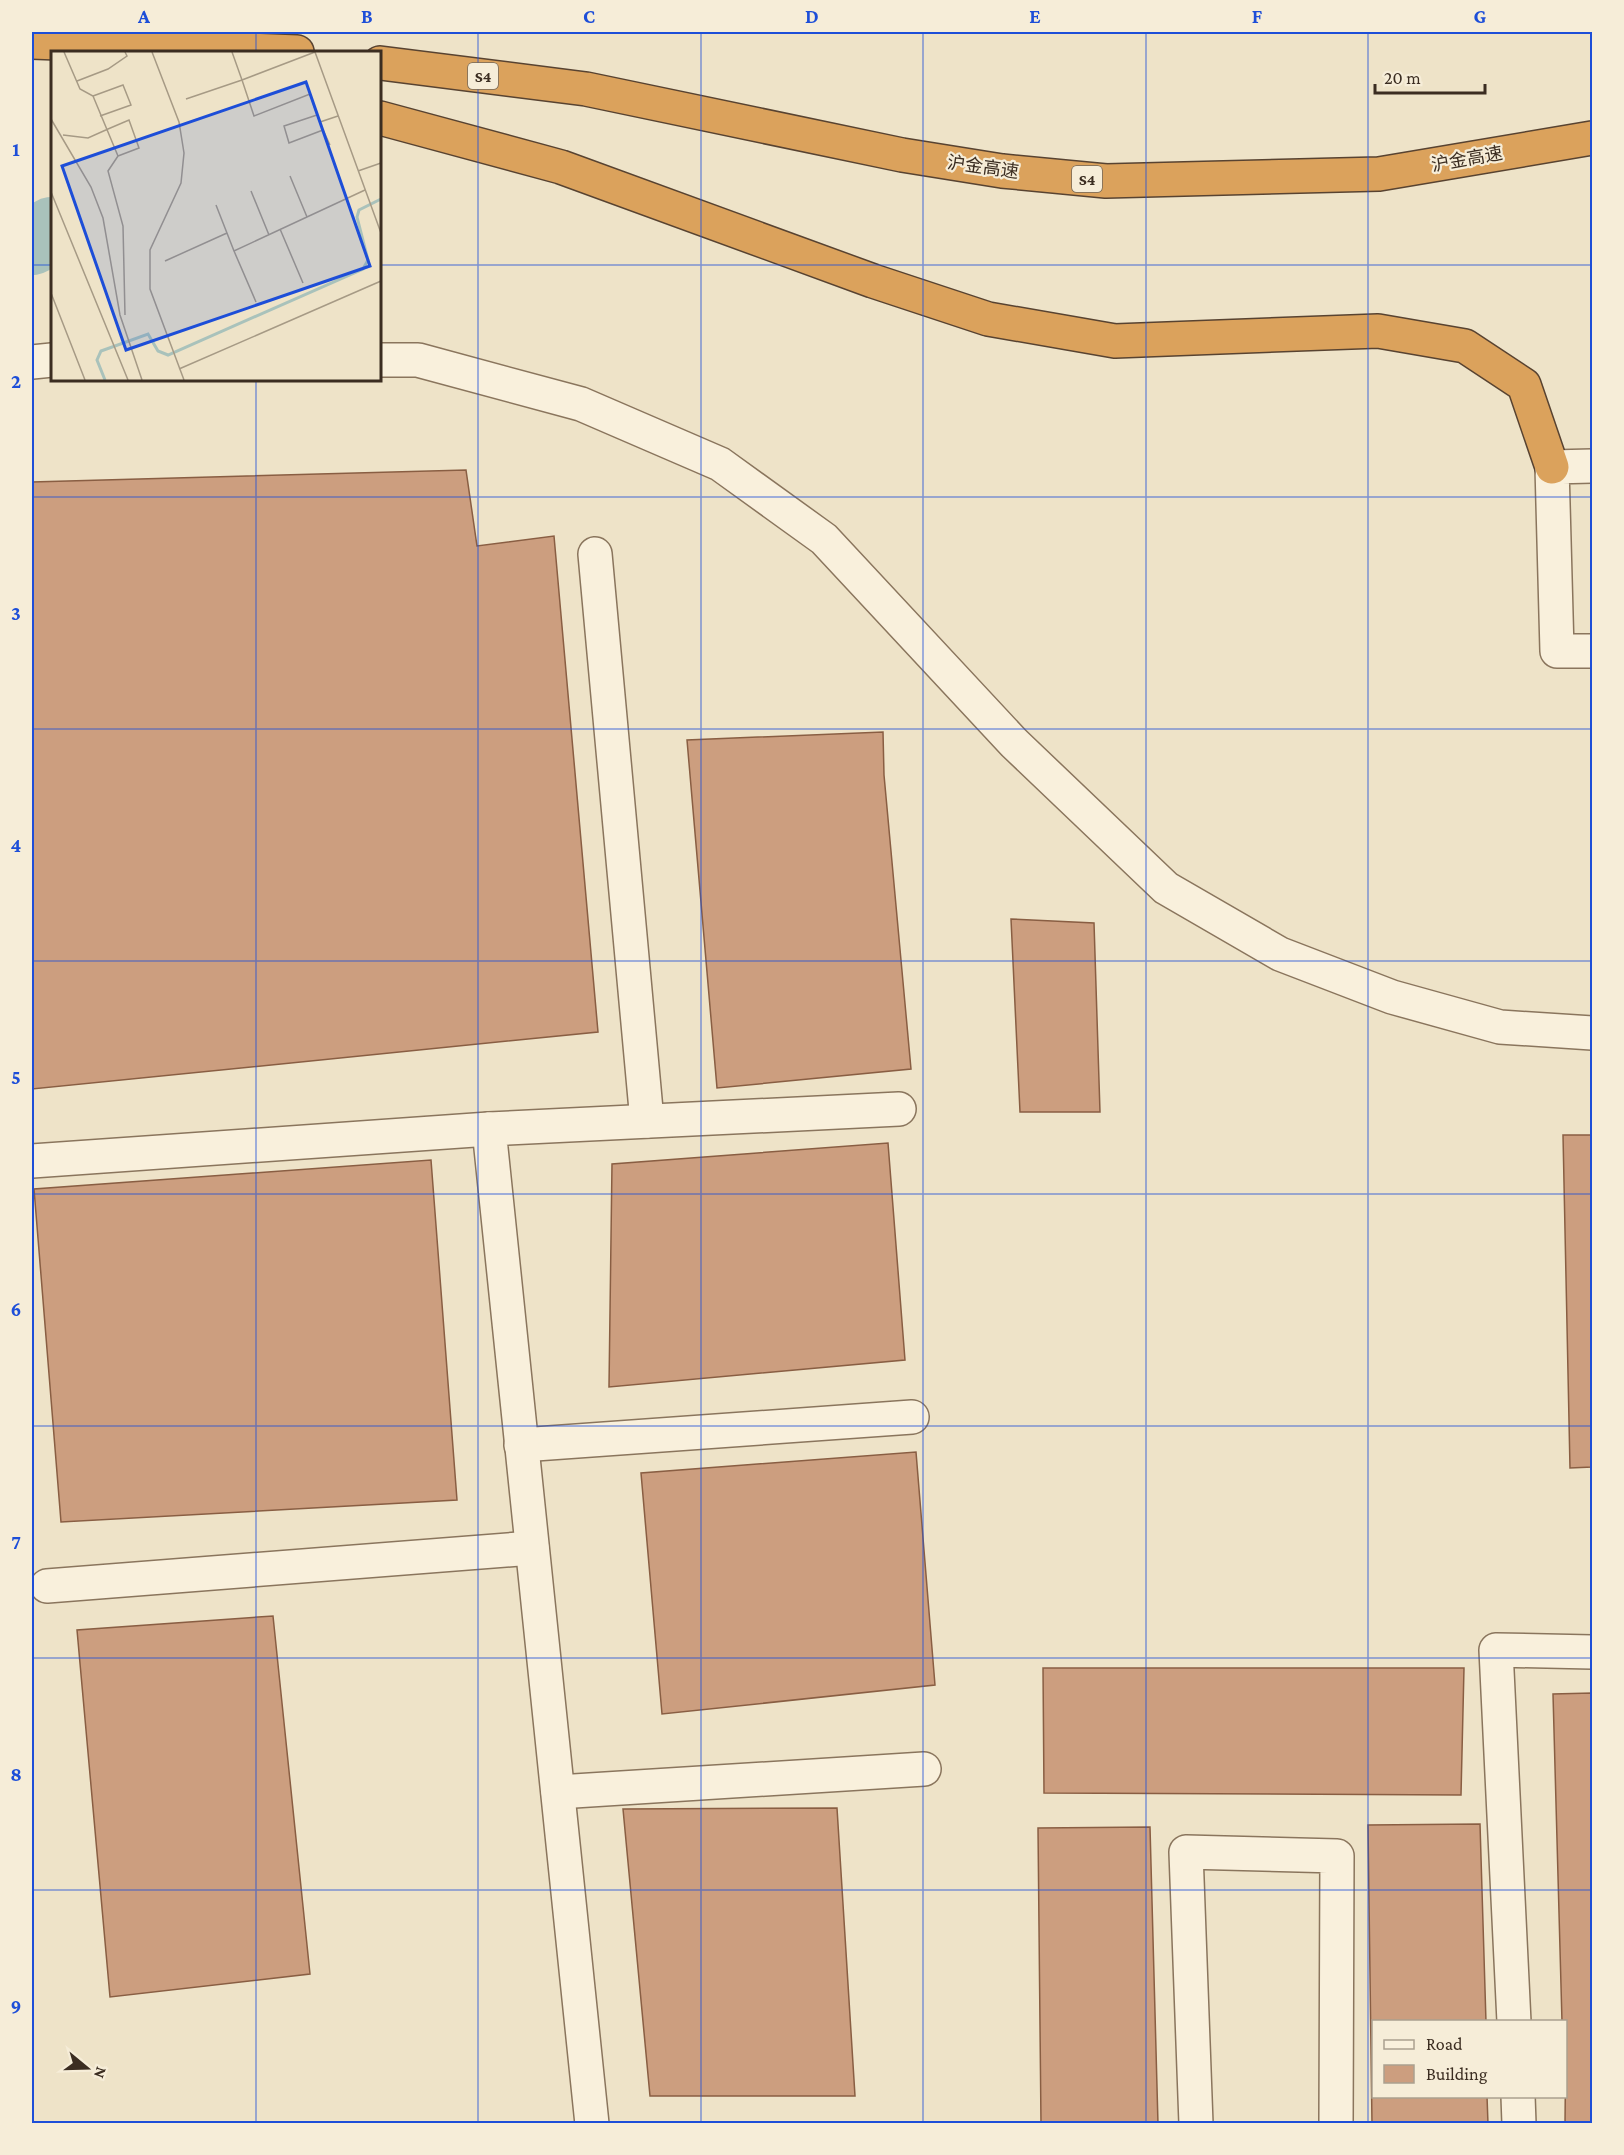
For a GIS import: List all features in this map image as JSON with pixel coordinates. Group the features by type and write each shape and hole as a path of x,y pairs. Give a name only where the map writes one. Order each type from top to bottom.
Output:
{"highway":[{"path":"32,42 267,51"},
{"path":"32,50 51,53"},
{"name":"沪金高速","path":"381,63 586,89 902,155 1002,171 1107,181 1379,174 1593,138"},
{"path":"381,118 561,168 873,281 988,319 1115,341 1378,331 1465,346 1524,385 1552,467"}],"street":[{"path":"32,362 51,360"},
{"path":"381,360 418,360 581,404 720,464 824,539 1014,742 1166,888 1280,954 1392,997 1500,1027 1593,1033"},
{"path":"1593,466 1552,467 1557,651 1593,651"},
{"path":"594,554 647,1121"},
{"path":"32,1161 489,1129 899,1109"},
{"path":"489,1129 592,2124"},
{"path":"521,1445 912,1417"},
{"path":"46,1586 532,1548"},
{"path":"1514,2020 1496,1650 1593,1652"},
{"path":"558,1791 924,1769"},
{"path":"1196,2124 1186,1852 1337,1856 1336,2124"},
{"path":"1518,2098 1519,2124"}],"building":[{"path":"466,470 477,546 554,536 598,1032 32,1089 32,482"},
{"path":"883,732 884,775 911,1069 717,1088 687,740"},
{"path":"1011,919 1094,923 1100,1112 1020,1112"},
{"path":"1563,1135 1592,1135 1592,1467 1570,1468"},
{"path":"888,1143 905,1360 609,1387 612,1164"},
{"path":"431,1160 457,1500 61,1522 34,1189"},
{"path":"916,1452 935,1685 662,1714 641,1473"},
{"path":"273,1616 310,1974 110,1997 77,1630"},
{"path":"1043,1668 1464,1668 1461,1795 1044,1793"},
{"path":"1592,1693 1592,2124 1565,2124 1567,2020 1562,2020 1553,1694"},
{"path":"837,1808 855,2096 650,2096 623,1809"},
{"path":"1480,1824 1486,2020 1372,2020 1372,2098 1487,2098 1488,2124 1372,2124 1368,1825"},
{"path":"1150,1827 1158,2124 1041,2124 1038,1828"}],"waterway":[{"path":"32,242 51,231"}]}
